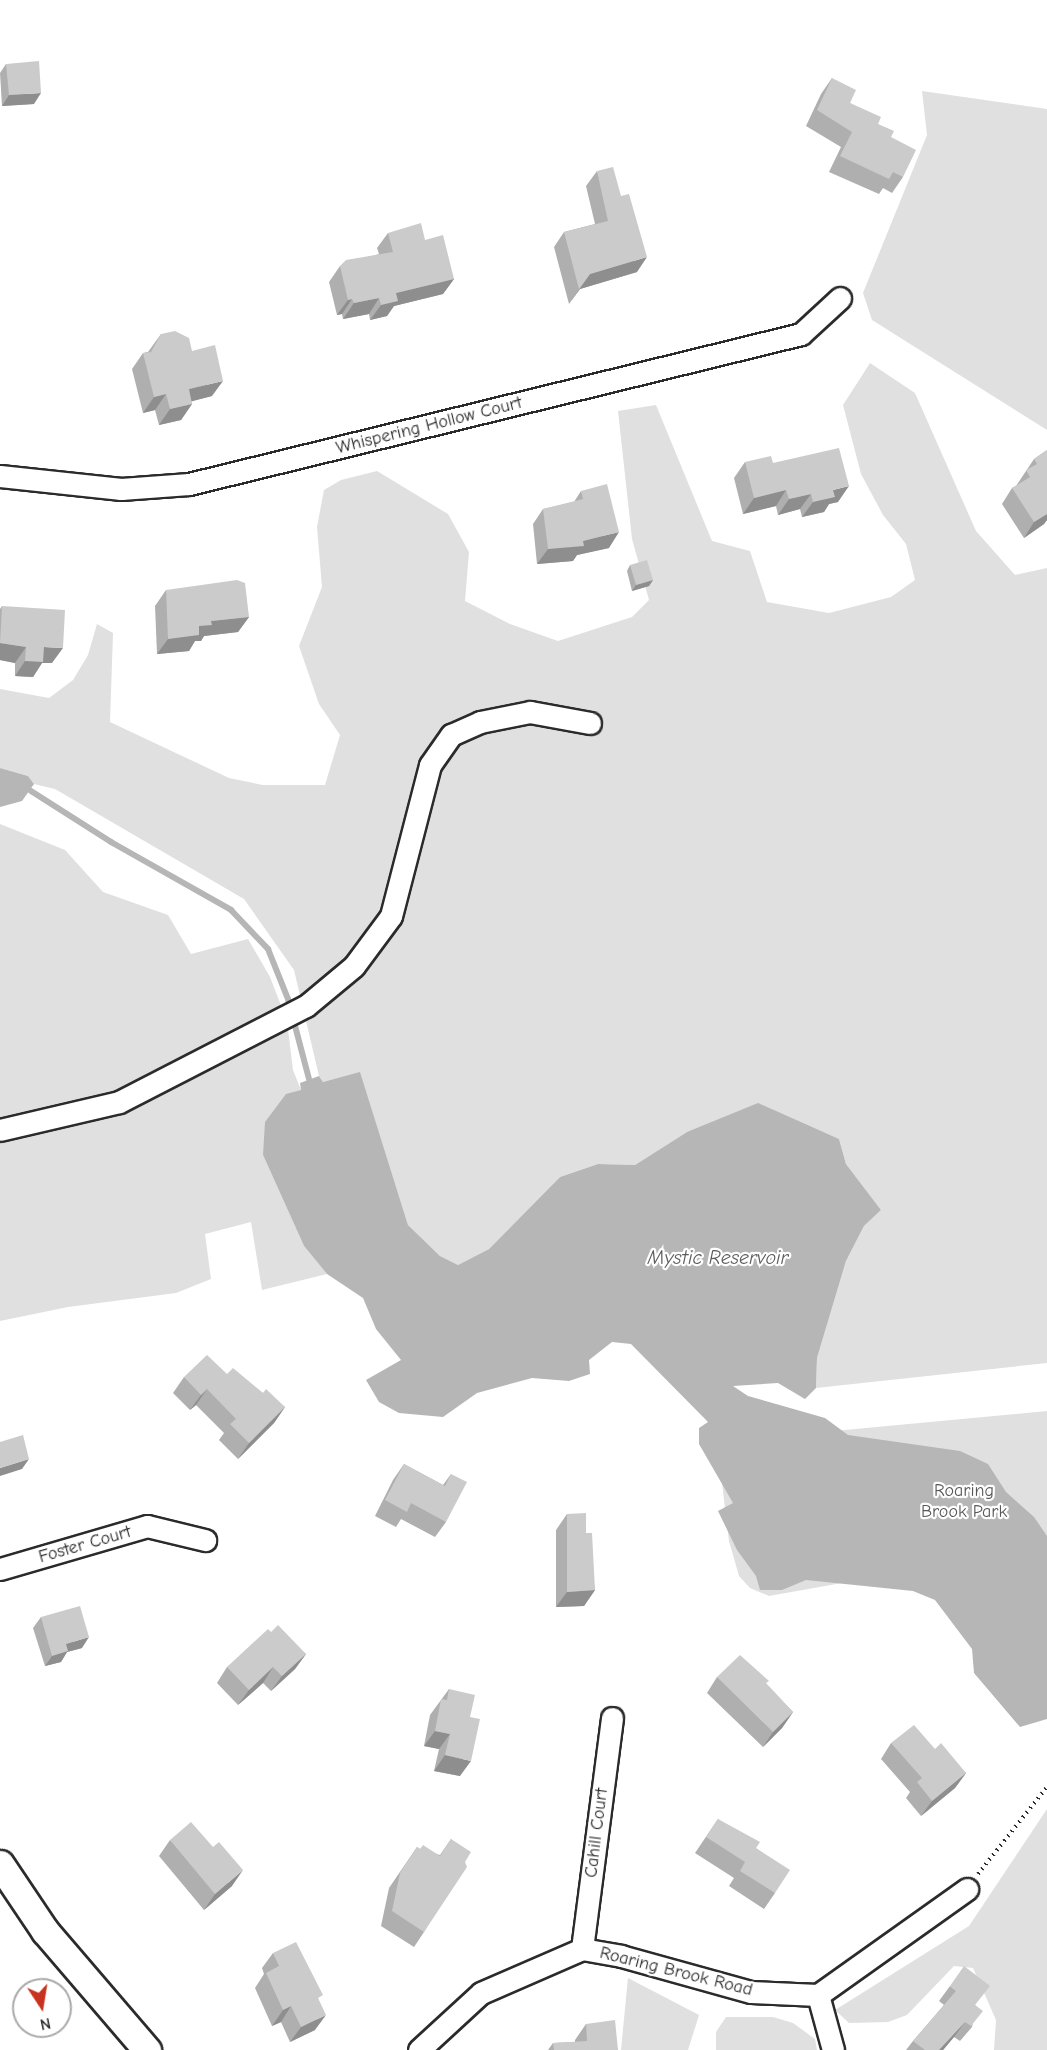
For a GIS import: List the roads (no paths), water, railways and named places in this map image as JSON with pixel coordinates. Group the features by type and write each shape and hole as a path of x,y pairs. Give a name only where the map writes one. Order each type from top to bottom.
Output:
{"main road":[{"path":"0,1864 45,1931 144,2049"}],"street":[{"name":"Whispering Hollow Court","path":"0,476 122,489 189,484 801,334 840,298"},
{"path":"0,1130 119,1102 306,1006 354,966 391,916 430,765 451,735 480,722 530,712 590,723"},
{"name":"Foster Court","path":"0,1569 147,1526 205,1540"},
{"name":"Cahill Court","path":"582,1949 612,1718"},
{"path":"833,2050 818,1995 967,1889"},
{"name":"Roaring Brook Road","path":"419,2050 481,1993 582,1949 751,1992 818,1995"}],"water":[{"path":"0,768 28,776 34,784 22,801 0,807"},
{"name":"Mystic Reservoir","path":"360,1072 408,1225 440,1256 458,1265 489,1249 560,1177 598,1164 635,1165 687,1132 758,1103 839,1139 846,1164 881,1210 864,1226 846,1261 817,1358 816,1388 805,1399 778,1383 733,1386 748,1396 825,1418 848,1435 960,1451 988,1464 1006,1492 1034,1517 1047,1536 1047,1719 1020,1727 974,1673 972,1649 935,1600 913,1591 806,1580 782,1590 760,1590 756,1576 737,1550 718,1511 733,1503 699,1444 699,1428 708,1422 631,1344 612,1342 589,1360 590,1374 569,1381 532,1378 477,1393 443,1417 399,1413 379,1402 366,1380 401,1360 376,1329 363,1298 327,1274 304,1246 263,1155 265,1122 286,1094 301,1090 300,1083 319,1076 323,1082"}],"waterway":[{"path":"31,791 111,842 231,910 268,949 288,999 309,1079"}],"park label":[{"name":"Roaring Brook Park","path":"964,1502"}]}
